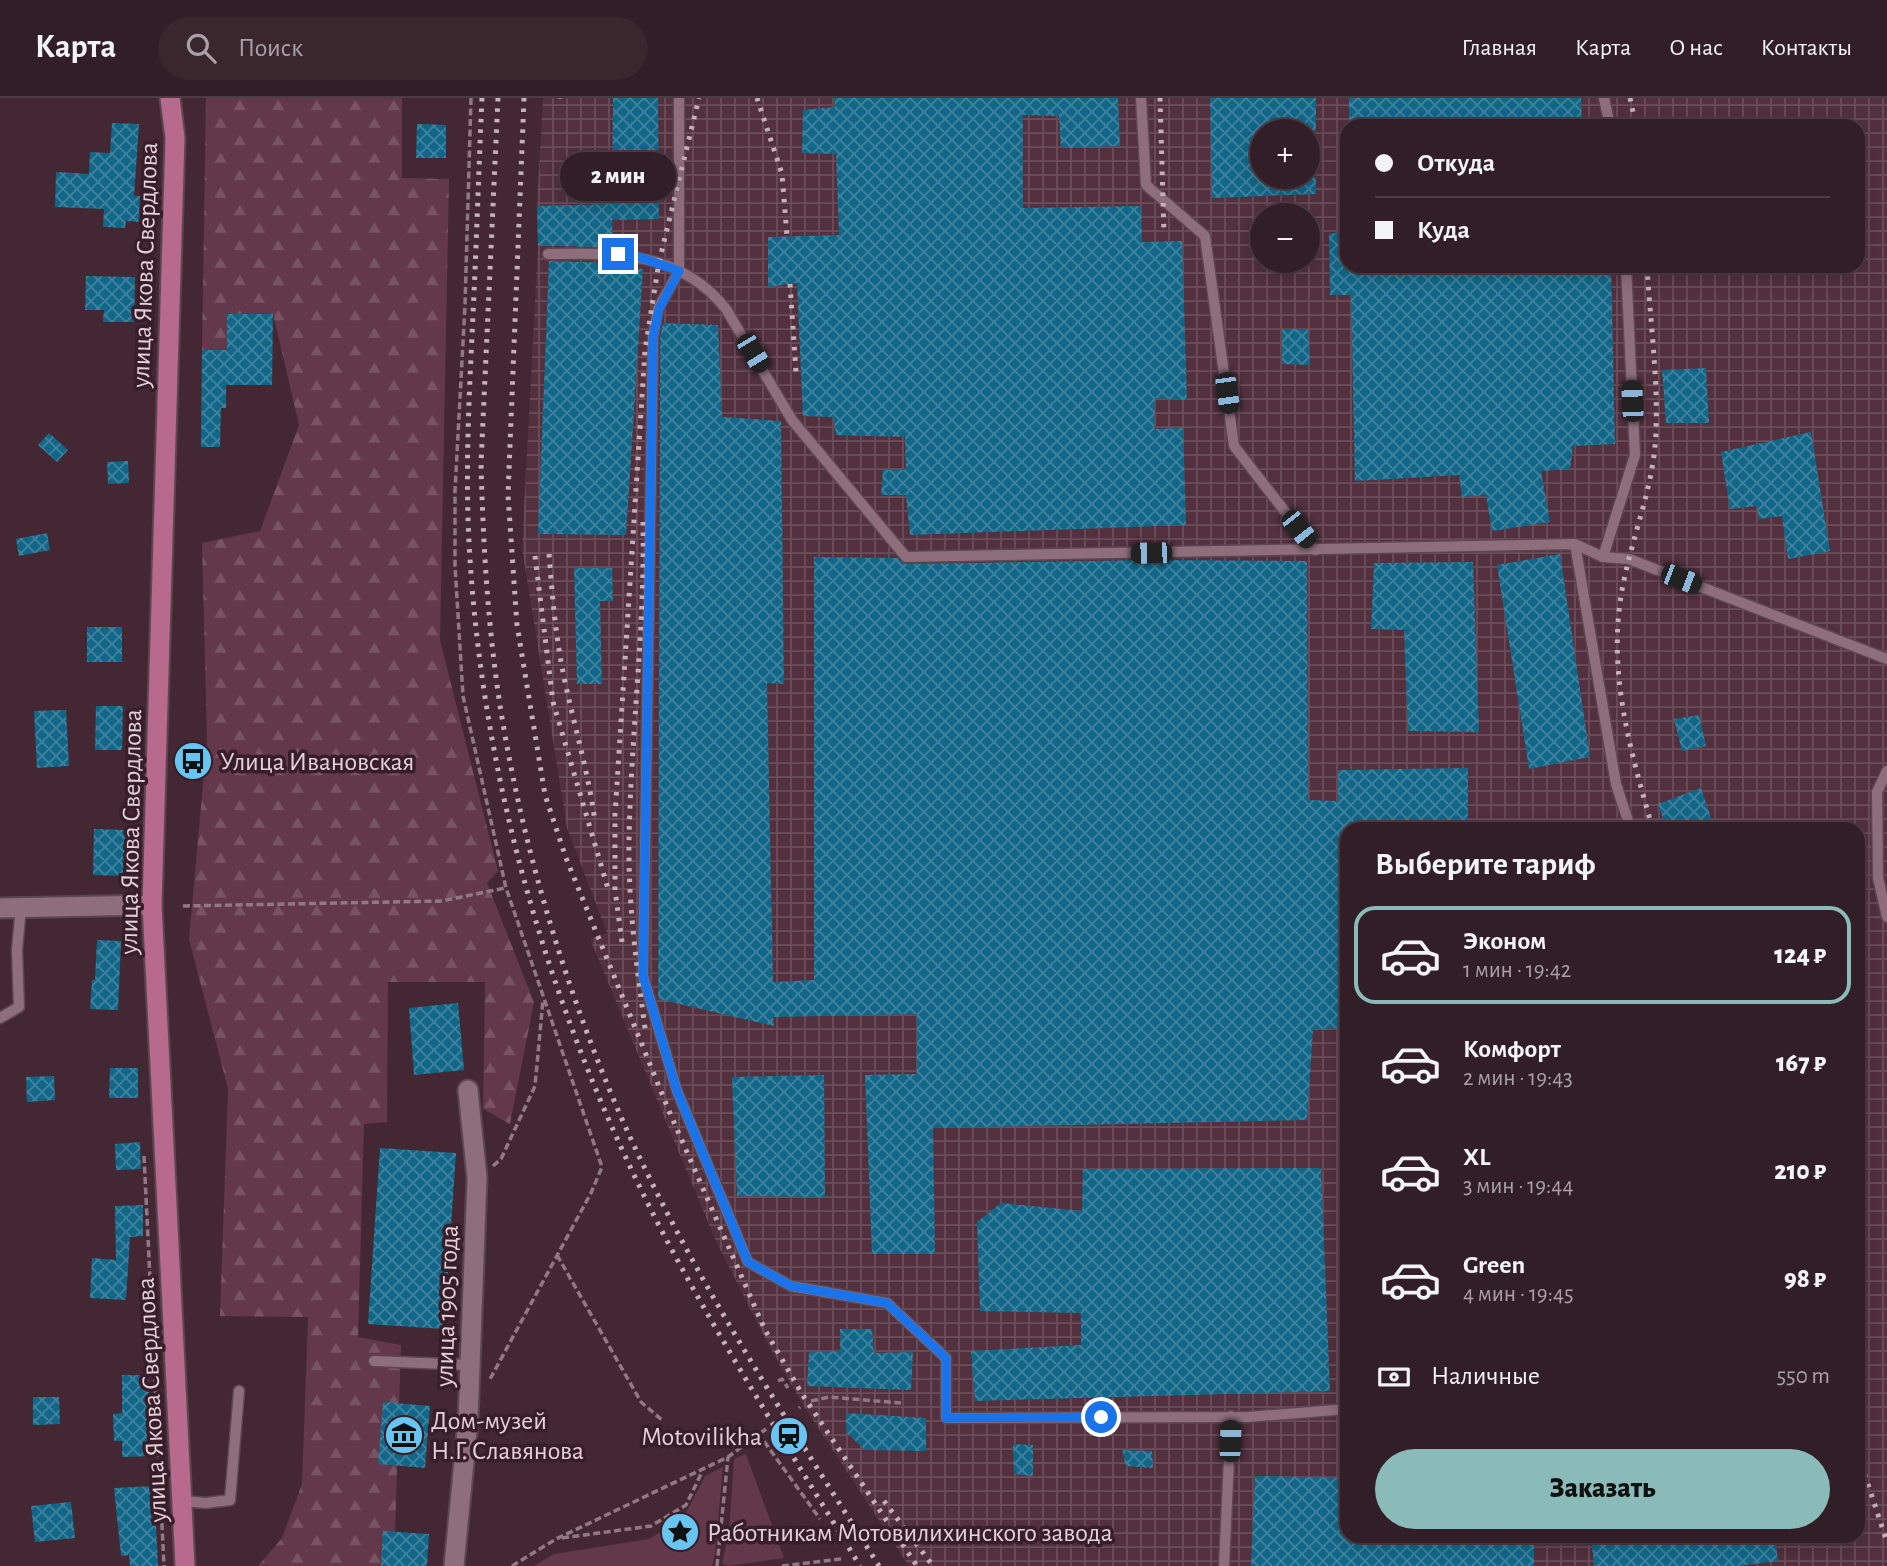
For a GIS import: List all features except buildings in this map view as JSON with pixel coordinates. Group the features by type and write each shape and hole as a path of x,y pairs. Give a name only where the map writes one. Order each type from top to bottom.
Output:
{"main road":[{"name":"улица Якова Свердлова","path":"170,98 175,138 152,905 185,1566"}],"street":[{"path":"0,908 152,905"},
{"name":"улица 1905 года","path":"454,1566 468,1420 477,1178 468,1090"}],"lane":[{"path":"679,98 679,271 659,309 653,337 643,976 677,1091 748,1262 791,1286 887,1303 946,1358 946,1418 1231,1416 1340,1409"},
{"path":"1141,98 1146,185 1205,236 1234,446 1315,550"},
{"path":"1604,98 1608,119"},
{"path":"548,254 618,254 649,260 679,271 714,293 792,420 906,557 1575,544 1603,557 1629,559 1887,659"},
{"path":"1603,557 1634,455 1626,273"},
{"path":"1575,544 1616,784 1628,822"},
{"path":"1887,771 1878,792 1878,878 1887,917"},
{"path":"0,1018 19,1007 17,950 21,907"},
{"path":"374,1361 470,1365"},
{"path":"183,1501 206,1503 230,1500 239,1391"},
{"path":"1224,1566 1231,1416"}],"path":[{"path":"471,98 465,305 455,491 455,566 463,696 506,888 602,1167 591,1193 487,1384"},
{"path":"183,905 442,901 506,888"},
{"path":"477,1178 501,1159 536,1086 543,996"},
{"path":"144,1153 164,1566"},
{"path":"557,1255 641,1402 662,1420"},
{"path":"778,1381 782,1379 788,1388"},
{"path":"811,1401 829,1397 901,1403"},
{"path":"512,1566 556,1539 703,1470 727,1457 766,1429"},
{"path":"758,1433 820,1519"},
{"path":"717,1566 727,1457"},
{"path":"556,1539 651,1525 686,1505 703,1470"},
{"path":"782,1566 841,1559"}],"shaded area":[{"path":"543,98 1887,98 1887,1566 909,1566 803,1405 768,1344 715,1239 590,939 607,933 567,828 522,548"}],"green space":[{"path":"206,98 402,98 402,178 449,179 440,640 498,871 487,883 534,1002 510,1124 483,1109 485,982 388,982 387,1122 364,1124 358,1337 401,1345 394,1566 258,1566 282,1538 302,1484 308,1317 220,1316 228,1089 189,939 207,741 202,543 260,531 299,425 273,314 228,314 227,350 202,350"},
{"path":"746,1454 784,1558 729,1566 722,1564 729,1530 734,1459"},
{"path":"723,1467 712,1566 534,1566 554,1554 649,1539 686,1513 705,1476"}],"railway":[{"path":"482,98 468,426 468,526 478,647 491,735 509,822 532,908 559,992 590,1076 626,1157 665,1237 712,1321 860,1566"},
{"path":"498,98 481,464 483,519 497,685 506,742 532,857 548,915 586,1029 607,1084 657,1193 747,1355 879,1566"},
{"path":"524,98 508,495 517,625 545,795 566,858 669,1111 765,1330 802,1394 917,1566"},
{"path":"622,942 615,890 615,815 645,350 659,262 699,98"},
{"path":"757,98 782,174 787,236"},
{"path":"1160,98 1164,234"},
{"path":"1630,98 1634,119"},
{"path":"1648,273 1656,389 1655,450 1648,489 1623,585 1617,647 1623,709 1651,822"},
{"path":"790,284 796,372"},
{"path":"643,522 642,601 630,800 629,864 634,938 646,1035"},
{"path":"549,554 560,653 595,822"},
{"path":"535,556 553,702 609,892"},
{"path":"1865,1475 1887,1542"},
{"path":"884,1501 933,1566"}],"place":[{"name":"Улица Ивановская","path":"193,761"},
{"name":"Дом-музей Н.Г. Славянова","path":"404,1435"},
{"name":"Motovilikha","path":"789,1436"},
{"name":"Работникам Мотовилихинского завода","path":"680,1532"}],"route":[{"path":"618,254 659,262 679,271 659,309 653,337 643,976 677,1091 748,1262 791,1286 887,1303 946,1358 946,1418 1101,1417"}]}
